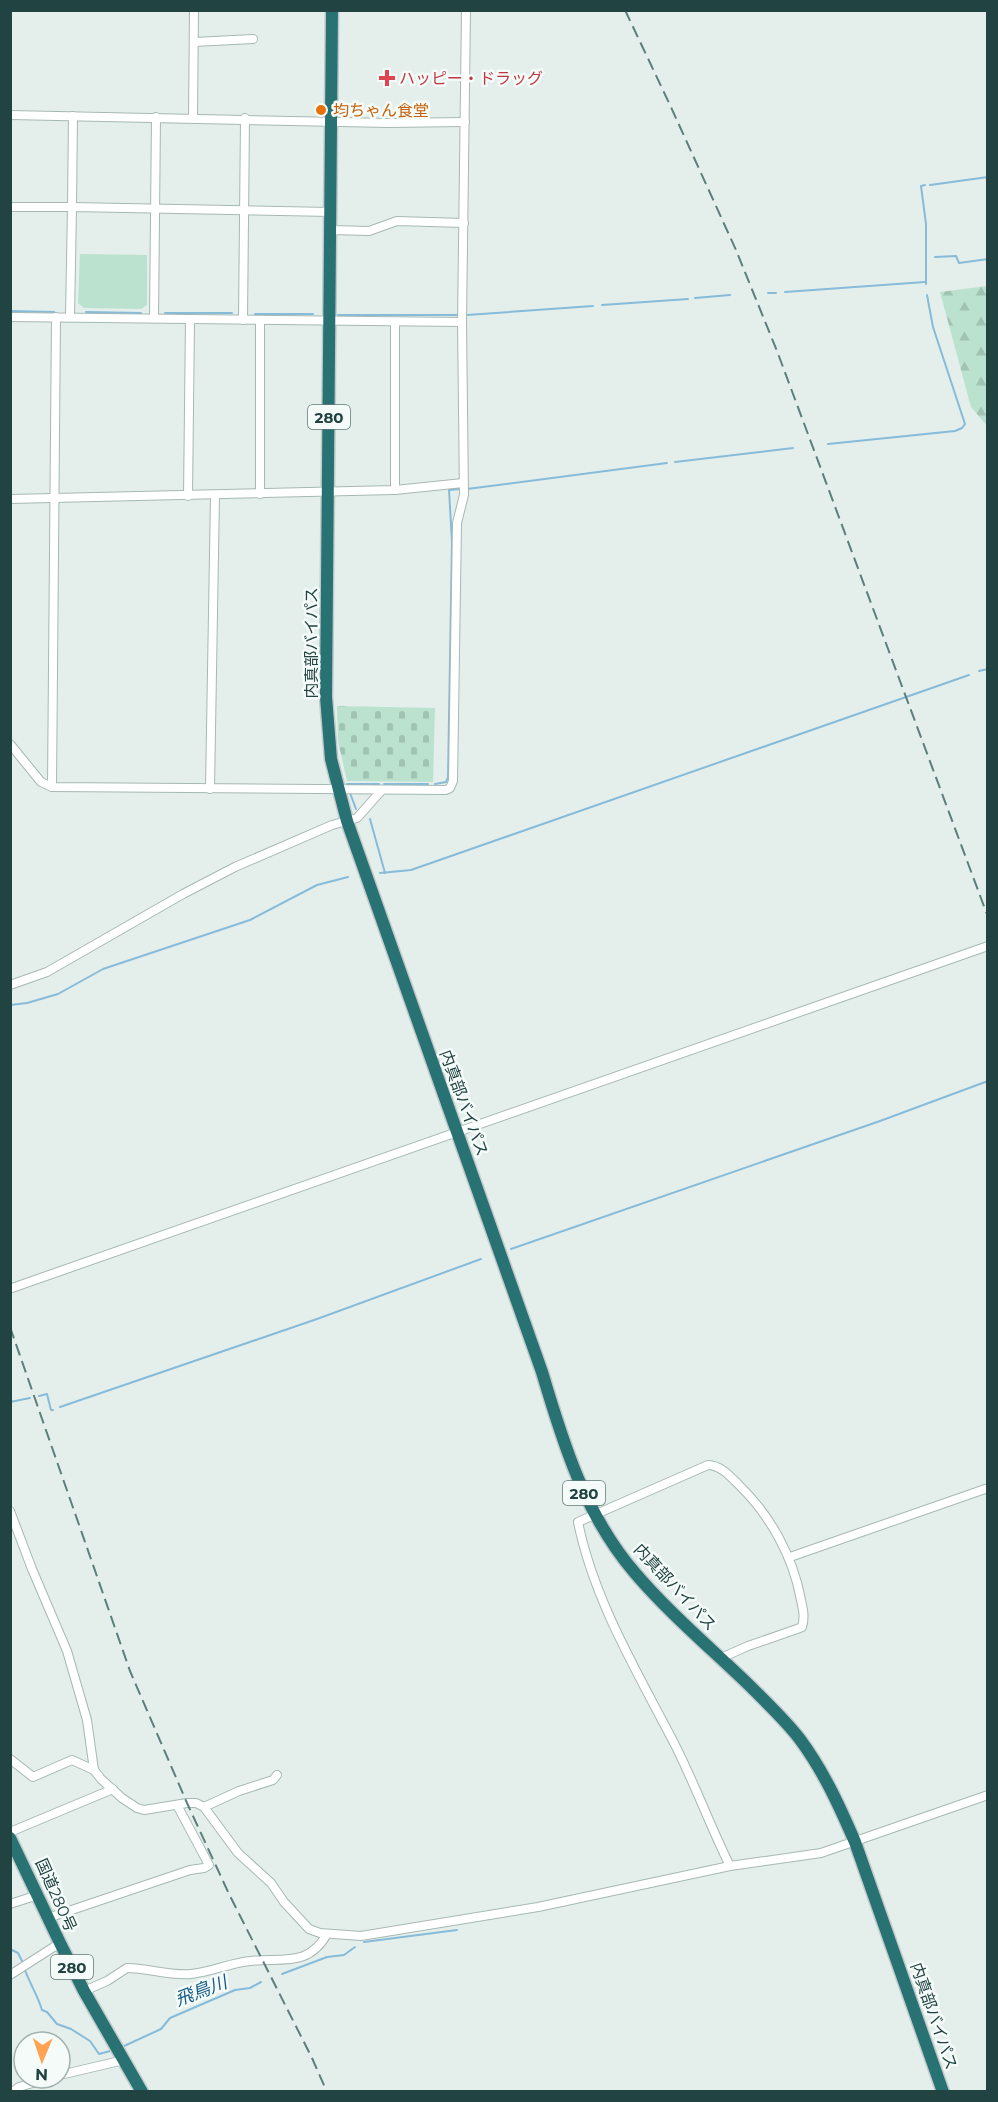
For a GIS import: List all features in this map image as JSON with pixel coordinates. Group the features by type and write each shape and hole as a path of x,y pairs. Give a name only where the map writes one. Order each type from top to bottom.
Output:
{"highway":[{"name":"内真部バイパス","path":"332,10 326,697 331,759 347,822 542,1371 562,1438 594,1514 634,1572 797,1736 823,1774 855,1842 943,2091"},
{"name":"国道280号","path":"10,1838 84,1991 142,2091"}],"street":[{"path":"193,117 194,10"},
{"path":"10,744 41,782 52,787 381,791 446,790 450,788 453,781 457,523 462,505 464,483 462,321 466,10"},
{"path":"194,42 253,39"},
{"path":"10,115 244,118 388,123 465,122"},
{"path":"70,317 73,116"},
{"path":"154,318 156,117"},
{"path":"243,320 244,118"},
{"path":"10,207 331,212"},
{"path":"331,230 369,231 397,221 464,222"},
{"path":"10,317 462,321"},
{"path":"52,787 56,317"},
{"path":"188,496 190,319"},
{"path":"260,320 260,494"},
{"path":"395,322 395,490"},
{"path":"10,499 395,490 464,483"},
{"path":"210,789 215,495"},
{"path":"10,985 47,972 235,867 297,839 357,818 381,791"},
{"path":"12,1288 987,946"},
{"path":"721,1658 802,1627 804,1614 800,1590 790,1557 768,1519 754,1500 732,1478 714,1465 698,1468 578,1522 583,1549 611,1619 676,1748 730,1866"},
{"path":"790,1557 987,1488"},
{"path":"10,1511 67,1651 87,1720 94,1770"},
{"path":"10,1759 33,1777 72,1760 94,1770 122,1798 144,1810 196,1803 204,1807 238,1853 270,1883 309,1929 327,1934 361,1936 538,1907 730,1866 821,1852 987,1795"},
{"path":"204,1807 273,1779 277,1775"},
{"path":"10,1832 113,1790"},
{"path":"48,1918 209,1865 177,1805"},
{"path":"10,1904 38,1895"},
{"path":"84,1991 107,1981 127,1968 191,1974 251,1961 278,1962 300,1958 322,1943 327,1934"},
{"path":"10,1975 60,1943"},
{"path":"72,2072 124,2060"}],"green space":[{"path":"80,254 147,255 147,305 141,309 84,308 78,303"},
{"path":"988,286 987,426 971,407 940,292"},
{"path":"337,706 435,708 433,782 347,781 338,741"}],"waterway":[{"path":"930,185 988,177"},
{"path":"925,185 921,186 926,224 926,284"},
{"path":"935,257 956,256 959,263 988,259"},
{"path":"785,292 925,282"},
{"path":"768,293 776,293"},
{"path":"695,298 730,295"},
{"path":"828,444 955,431 965,424 933,327 927,295"},
{"path":"602,305 688,299"},
{"path":"467,315 593,306"},
{"path":"10,311 54,312"},
{"path":"86,312 141,313"},
{"path":"165,313 232,313"},
{"path":"255,314 313,314"},
{"path":"338,315 460,315"},
{"path":"675,462 793,448"},
{"path":"467,489 667,463"},
{"path":"435,784 446,782 448,777 452,542 449,490 461,489"},
{"path":"979,671 988,669"},
{"path":"380,873 411,870 969,675"},
{"path":"347,784 379,784"},
{"path":"384,784 428,784"},
{"path":"350,793 356,809"},
{"path":"370,819 385,873"},
{"path":"10,1005 27,1003 58,994 103,969 250,920 317,885 348,877"},
{"path":"511,1249 880,1121 988,1081"},
{"path":"60,1407 317,1319 481,1259"},
{"path":"39,1396 47,1394 51,1410 53,1410"},
{"path":"10,1402 30,1398"},
{"name":"飛鳥川","path":"364,1942 457,1930"},
{"name":"飛鳥川","path":"282,1974 327,1957 344,1955 355,1947"},
{"name":"飛鳥川","path":"10,1949 18,1953 22,1961"},
{"name":"飛鳥川","path":"25,1970 42,2010 47,2012 57,2024 71,2029 90,2041 99,2054 110,2051"},
{"name":"飛鳥川","path":"122,2047 161,2029 170,2018 235,1990 250,1988 261,1982"}],"railway":[{"path":"625,10 736,250 777,351 988,917"},
{"path":"10,1327 130,1671 229,1894 327,2092"}],"place":[{"name":"ハッピー・ドラッグ","path":"387,78"},
{"name":"均ちゃん食堂","path":"321,110"}]}
